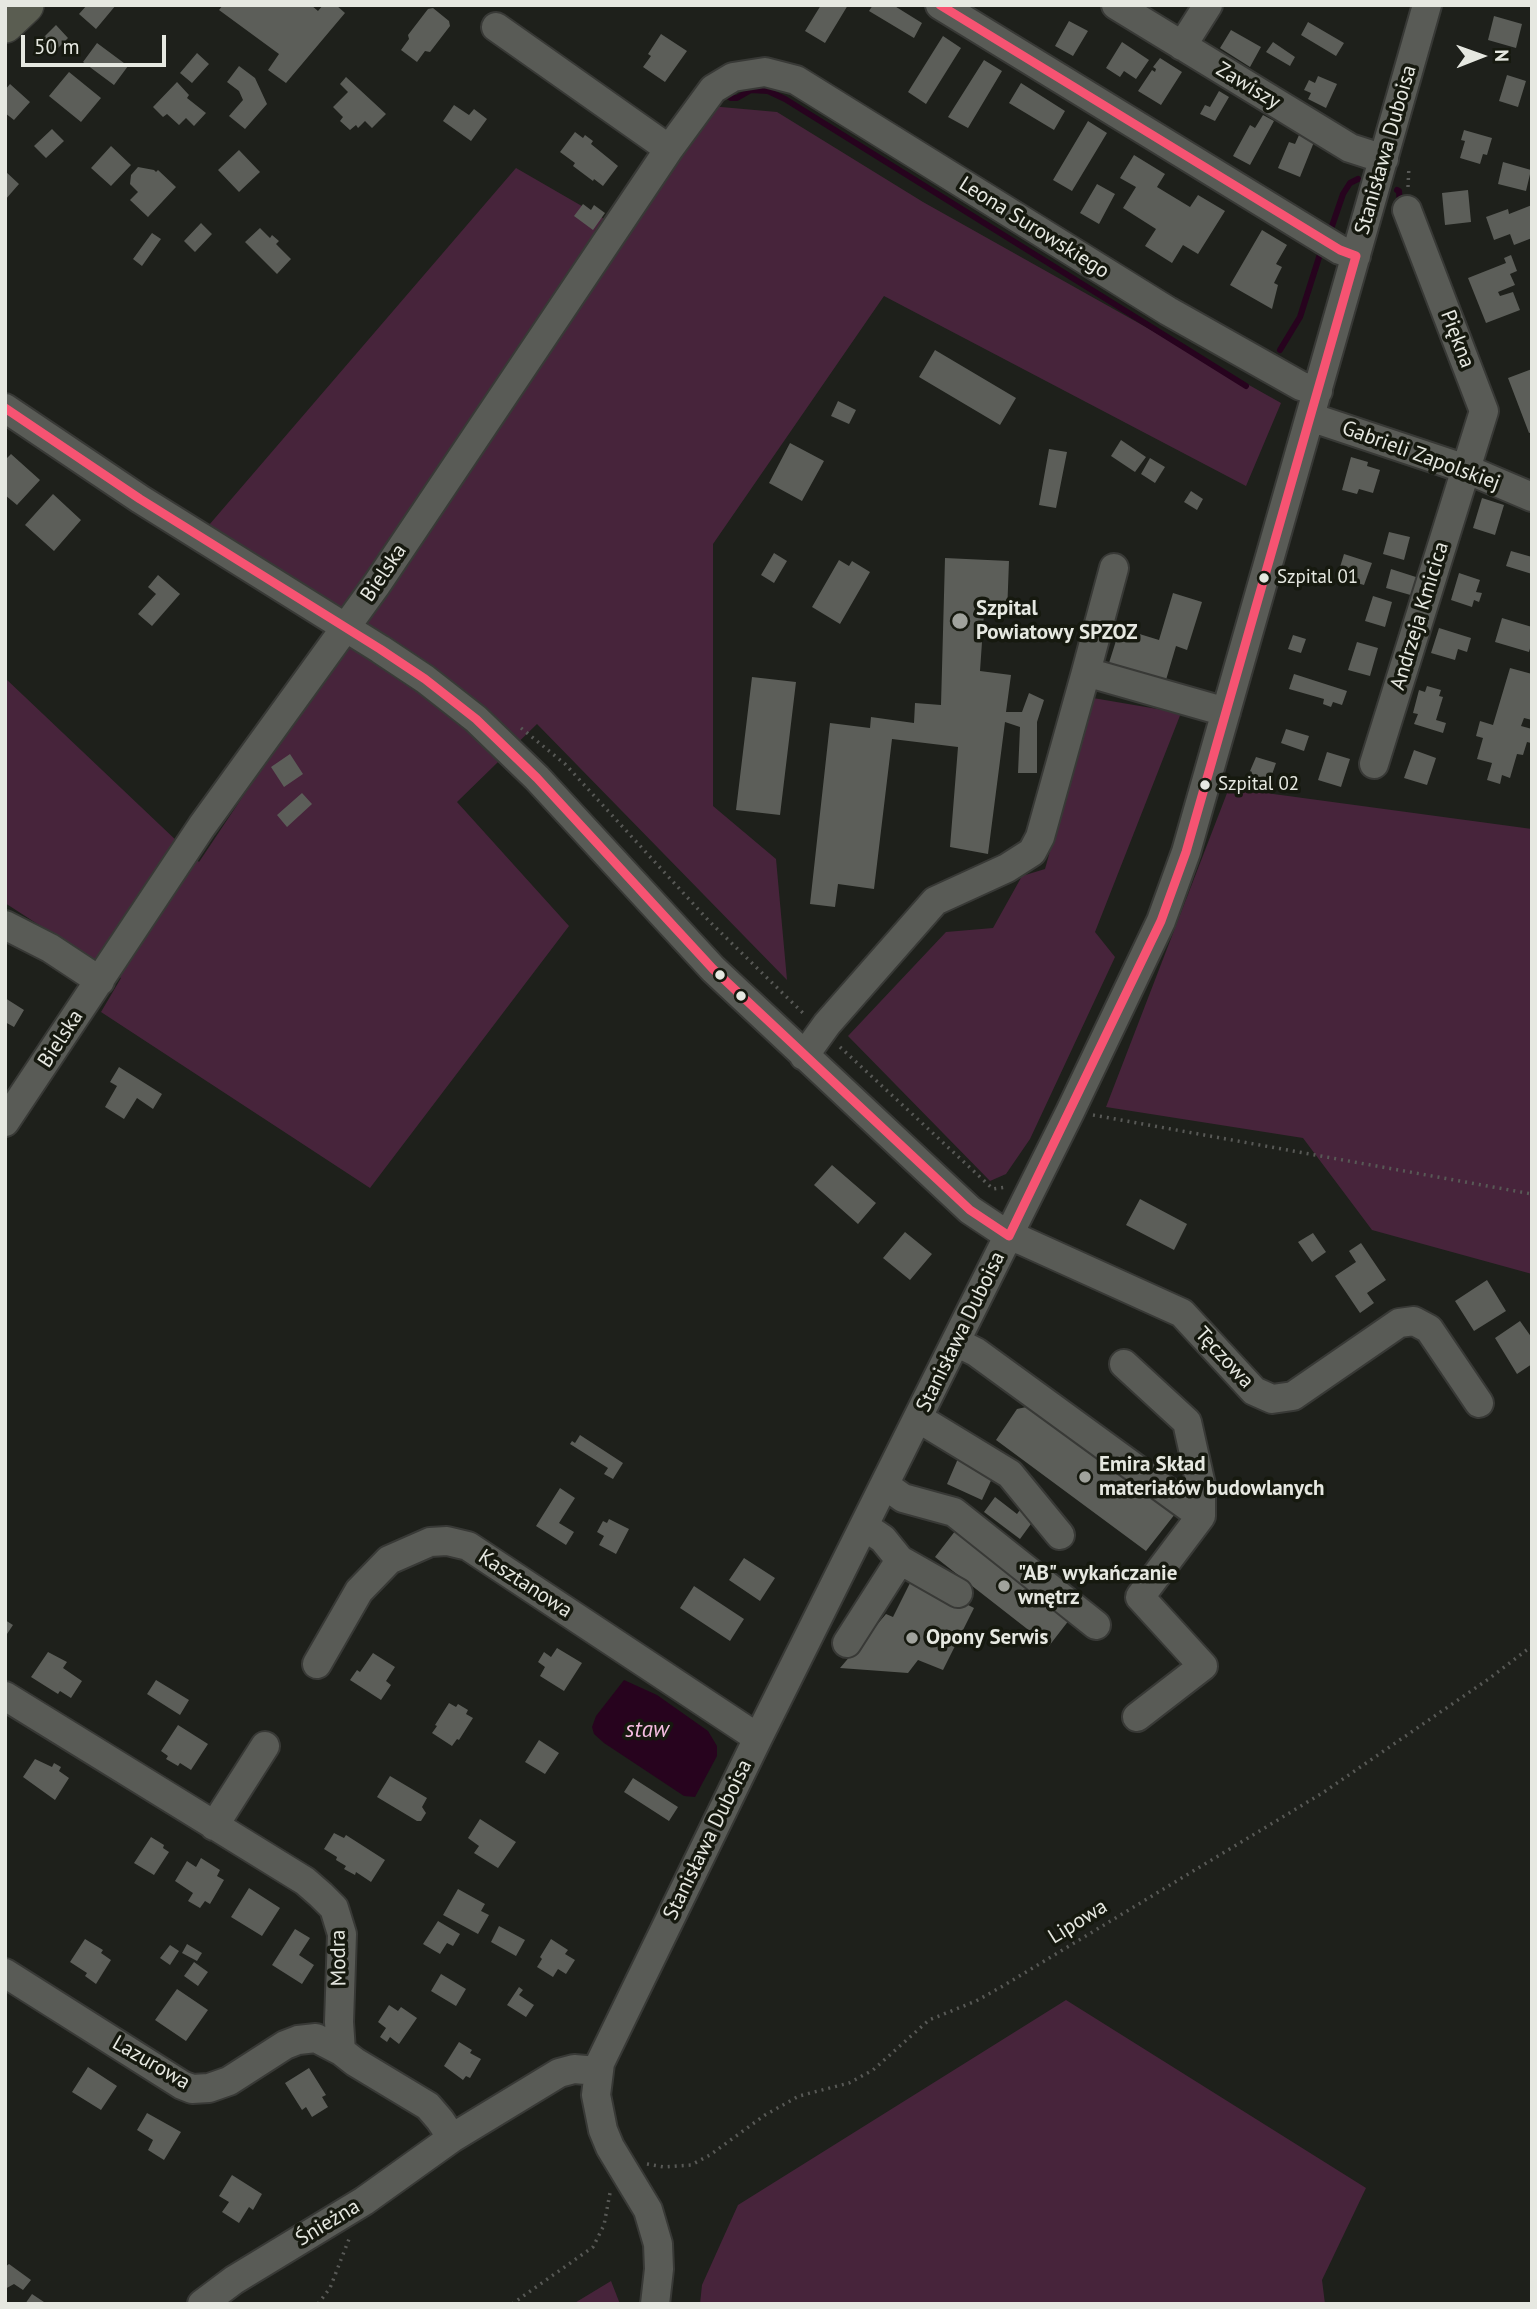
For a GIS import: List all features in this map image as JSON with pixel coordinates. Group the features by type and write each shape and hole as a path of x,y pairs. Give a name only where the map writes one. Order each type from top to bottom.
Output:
{"main road":[{"path":"5,24 25,5"}],"street":[{"path":"940,5 1340,250 1356,256"},
{"name":"Zawiszy","path":"1116,5 1350,148 1384,159"},
{"path":"1182,46 1208,5"},
{"name":"Stanisława Duboisa","path":"656,2304 659,2269 658,2244 653,2225 648,2210 610,2147 598,2112 598,2071 604,2050 1009,1236 1161,920 1186,852 1427,5"},
{"path":"496,27 669,149"},
{"name":"Leona Surowskiego","path":"749,74 765,72 796,80 1168,311 1301,386 1314,404"},
{"name":"Bielska","path":"5,1122 202,826 346,628 669,149 713,89 733,78 749,74"},
{"name":"Piękna","path":"1407,210 1484,411 1466,469"},
{"name":"Gabrieli Zapolskiej","path":"1314,404 1532,497"},
{"name":"Tęczowa","path":"5,408 140,499 425,679 476,719 508,748 713,969 970,1210 1009,1236 1182,1313 1254,1391 1272,1399 1293,1396 1399,1323 1414,1321 1429,1329 1479,1403"},
{"name":"Andrzeja Kmicica","path":"1374,764 1466,469"},
{"path":"804,1056 827,1024 935,901 1007,868 1032,852 1040,837 1114,568"},
{"path":"1086,672 1226,712"},
{"path":"5,925 50,948 100,981"},
{"path":"956,1342 976,1352 1201,1517"},
{"path":"1124,1364 1186,1422 1201,1485 1201,1517 1140,1597 1203,1666 1137,1717"},
{"path":"918,1419 1010,1474 1060,1535"},
{"path":"885,1485 903,1498 954,1512 1096,1625"},
{"path":"864,1526 883,1539 900,1560 958,1593"},
{"name":"Kasztanowa","path":"317,1664 359,1591 389,1560 430,1542 447,1541 468,1546 758,1738"},
{"path":"847,1643 900,1560"},
{"name":"Modra","path":"5,1696 305,1881 334,1908 342,1934 339,2022 341,2051"},
{"path":"214,1826 265,1746"},
{"name":"Lazurowa","path":"9,1983 192,2089 209,2088 229,2081 285,2045 298,2040 316,2038 341,2051"},
{"path":"341,2051 428,2106 452,2138 559,2073 574,2069 598,2071"},
{"name":"Śnieżna","path":"202,2304 234,2280 364,2201 452,2138"}],"path":[{"path":"784,996 801,1011"},
{"path":"836,1043 993,1189 1011,1186 1018,1181 1026,1167 1039,1175"},
{"path":"1070,1112 1532,1194"},
{"name":"Lipowa","path":"622,2166 634,2162 664,2167 691,2165 799,2095 849,2082 873,2070 929,2020 976,2001 1003,1986 1314,1798 1490,1678 1532,1646"},
{"path":"512,2304 593,2247 604,2225 610,2201 610,2183 622,2166"},
{"path":"318,2304 330,2288 349,2238"}],"shaded area":[{"path":"710,106 777,112 923,202 1281,403 1246,486 884,296 713,544 713,806 776,859 787,980 537,724 457,802 569,926 370,1188 101,1012 121,978 5,903 5,678 199,862 360,621 203,532 516,168 606,220"},
{"path":"1093,698 1181,713 1095,932 1115,957 1030,1139 1006,1174 990,1181 848,1036 946,932 993,928 1022,876 1045,869"},
{"path":"1229,788 1532,829 1532,1274 1372,1230 1303,1138 1106,1107"},
{"path":"1066,2000 1366,2188 1322,2280 1325,2304 700,2304 702,2285 738,2205"},
{"path":"611,2281 620,2304 573,2304"}],"water":[{"name":"staw","path":"624,1680 657,1695 708,1731 717,1746 717,1756 695,1797 684,1796 594,1734 592,1727 596,1716"}],"building":[{"path":"87,5 116,5 96,29 79,14"},
{"path":"223,5 311,5 318,11 323,5 336,5 345,13 286,83 268,70 279,54 219,10"},
{"path":"821,5 848,5 825,43 805,31"},
{"path":"873,5 893,5 922,23 914,38 869,11"},
{"path":"433,8 449,21 450,26 430,52 425,51 417,62 401,50 409,39 408,35 428,9"},
{"path":"1494,16 1522,24 1516,48 1488,40"},
{"path":"1069,21 1088,31 1073,56 1055,46"},
{"path":"1308,22 1344,43 1336,56 1301,35"},
{"path":"56,25 68,38 53,53 40,41"},
{"path":"1231,30 1261,47 1250,67 1220,48"},
{"path":"661,34 687,51 665,82 643,67"},
{"path":"943,36 961,48 926,104 908,92"},
{"path":"1122,42 1149,60 1136,79 1124,71 1120,77 1106,68"},
{"path":"1273,42 1295,57 1290,66 1266,52"},
{"path":"97,43 128,66 114,85 83,62"},
{"path":"197,53 209,64 192,83 180,73"},
{"path":"1160,58 1182,72 1161,105 1138,91 1152,70 1155,72 1153,67"},
{"path":"984,60 1002,71 968,128 948,117"},
{"path":"239,66 255,78 267,104 245,129 229,116 243,100 239,91 227,82"},
{"path":"69,72 101,98 81,122 49,96"},
{"path":"1507,75 1526,81 1518,107 1499,101"},
{"path":"1318,76 1337,84 1326,108 1308,99 1311,93 1304,90 1309,80 1315,83"},
{"path":"346,77 386,114 372,128 365,121 358,128 356,125 350,130 340,121 343,117 333,107 348,92 340,84"},
{"path":"177,82 189,95 187,98 206,113 194,126 186,118 179,125 167,114 163,117 153,107"},
{"path":"1021,83 1065,111 1054,130 1009,103"},
{"path":"10,84 30,102 14,120 5,113 5,90"},
{"path":"1219,91 1229,97 1215,121 1200,114 1205,105 1210,107"},
{"path":"454,105 469,115 474,109 487,119 471,141 443,121"},
{"path":"1263,115 1274,121 1250,165 1233,156 1250,125 1255,128"},
{"path":"1088,121 1107,133 1072,191 1053,180"},
{"path":"52,129 64,141 46,158 34,146"},
{"path":"1464,130 1492,138 1487,155 1483,154 1480,164 1460,158 1465,141 1461,140"},
{"path":"575,132 593,141 591,144 618,166 603,186 573,166 575,163 560,152"},
{"path":"1299,135 1314,142 1300,177 1278,168 1289,142 1295,144"},
{"path":"111,146 131,165 111,186 91,168"},
{"path":"239,150 260,172 239,192 218,170"},
{"path":"1134,155 1165,174 1157,187 1190,207 1198,195 1225,211 1198,254 1183,245 1172,263 1145,246 1156,229 1123,208 1136,187 1120,178"},
{"path":"1503,162 1531,170 1526,191 1498,184"},
{"path":"138,167 156,172 158,170 176,187 148,217 130,200 138,192 130,184 131,175"},
{"path":"5,171 19,184 5,200"},
{"path":"1097,184 1115,194 1099,224 1080,213"},
{"path":"1468,190 1471,222 1445,225 1442,193"},
{"path":"583,204 591,210 594,205 605,213 593,230 574,216"},
{"path":"1532,205 1532,238 1514,245 1510,234 1494,240 1486,217 1508,209 1509,214"},
{"path":"201,223 212,234 195,252 184,241"},
{"path":"260,228 270,238 272,235 279,241 276,244 291,259 277,274 245,242"},
{"path":"1262,230 1287,245 1276,264 1282,267 1274,283 1278,285 1272,309 1230,285"},
{"path":"152,233 161,239 142,266 133,259"},
{"path":"1511,255 1517,271 1510,274 1515,285 1498,292 1500,296 1513,292 1520,310 1486,323 1468,278 1506,263 1504,258"},
{"path":"935,350 1016,398 1000,425 919,377"},
{"path":"1532,369 1532,432 1529,433 1508,378"},
{"path":"838,401 856,410 849,424 831,416"},
{"path":"1121,440 1146,457 1135,472 1111,456"},
{"path":"790,443 824,461 802,501 769,483"},
{"path":"1049,449 1067,452 1056,508 1039,505"},
{"path":"11,454 40,480 17,505 5,495 5,460"},
{"path":"1351,457 1368,462 1367,466 1380,470 1373,493 1359,489 1357,494 1342,490"},
{"path":"1150,458 1165,467 1155,483 1141,474"},
{"path":"1191,491 1203,499 1197,510 1184,502"},
{"path":"53,494 81,520 54,551 25,525"},
{"path":"1482,498 1504,505 1495,535 1473,528"},
{"path":"1389,532 1410,537 1404,560 1383,554"},
{"path":"1511,551 1532,557 1532,574 1506,566"},
{"path":"774,553 787,561 774,583 761,575"},
{"path":"1344,554 1372,563 1364,585 1337,577"},
{"path":"945,558 1009,561 1007,614 984,613 980,671 1011,675 1006,712 1022,712 1029,693 1044,700 1037,722 1037,773 1018,773 1020,727 1005,722 988,854 950,847 958,747 892,739 874,889 838,884 835,907 810,904 830,723 870,728 871,717 914,723 915,703 941,705"},
{"path":"839,560 849,566 852,561 870,572 840,624 812,607"},
{"path":"1391,569 1419,578 1414,596 1386,588"},
{"path":"1459,573 1480,580 1476,592 1482,593 1479,602 1474,600 1472,607 1451,600"},
{"path":"158,575 180,594 152,626 138,614 156,594 148,587"},
{"path":"1173,593 1202,602 1187,650 1176,646 1166,680 1109,663 1120,628 1159,640"},
{"path":"1373,596 1392,602 1385,627 1365,621"},
{"path":"1502,618 1532,627 1529,652 1495,642"},
{"path":"1439,628 1471,638 1467,652 1458,649 1455,660 1431,653"},
{"path":"1293,635 1306,639 1301,653 1288,649"},
{"path":"1357,642 1378,648 1370,676 1348,670"},
{"path":"1510,668 1532,674 1532,720 1524,718 1521,726 1532,729 1532,740 1531,743 1527,742 1523,755 1517,754 1510,778 1502,775 1500,784 1487,780 1492,763 1477,759 1483,738 1476,736 1480,721 1493,725"},
{"path":"1294,674 1347,691 1342,705 1333,702 1331,707 1323,704 1324,699 1289,689"},
{"path":"752,677 796,682 780,815 736,810"},
{"path":"1427,686 1441,690 1439,696 1443,697 1436,720 1446,723 1443,733 1414,724 1418,714 1413,713 1419,690 1425,692"},
{"path":"1286,729 1309,736 1304,751 1281,743"},
{"path":"1414,750 1436,758 1427,785 1404,778"},
{"path":"1327,752 1350,759 1341,787 1318,780"},
{"path":"290,754 303,774 284,787 271,767"},
{"path":"1256,757 1276,763 1268,786 1249,780"},
{"path":"302,793 312,804 287,827 277,815"},
{"path":"5,998 24,1010 14,1027 5,1022"},
{"path":"119,1067 162,1094 153,1109 137,1098 124,1119 105,1107 117,1086 110,1082"},
{"path":"832,1165 876,1203 858,1224 814,1185"},
{"path":"1140,1199 1187,1224 1174,1250 1126,1225"},
{"path":"905,1232 932,1254 910,1280 883,1258"},
{"path":"1313,1233 1326,1252 1312,1262 1298,1242"},
{"path":"1361,1243 1386,1280 1367,1293 1374,1303 1360,1313 1335,1276 1356,1262 1349,1251"},
{"path":"1487,1280 1506,1311 1474,1331 1455,1301"},
{"path":"1520,1321 1532,1338 1532,1364 1517,1374 1495,1338"},
{"name":"Emira Skład materiałów budowlanych","path":"1031,1406 1175,1514 1146,1551 996,1440 1017,1409"},
{"path":"580,1435 623,1463 613,1479 604,1474 608,1468 570,1444 572,1441 575,1443"},
{"path":"960,1454 996,1470 982,1500 947,1484"},
{"path":"560,1488 575,1498 559,1523 574,1532 566,1545 536,1526"},
{"path":"995,1497 1017,1514 1022,1507 1036,1517 1020,1539 984,1512"},
{"path":"609,1519 629,1529 616,1554 599,1545 604,1536 597,1532 603,1521 607,1523"},
{"name":"\"AB\" wykańczanie wnętrz","path":"959,1526 1073,1615 1049,1646 935,1557"},
{"path":"744,1558 775,1578 760,1601 729,1580"},
{"name":"Opony Serwis","path":"913,1577 974,1608 943,1670 918,1660 908,1673 840,1668 886,1614 893,1617"},
{"path":"694,1586 744,1619 730,1641 680,1608"},
{"path":"5,1620 13,1625 5,1637"},
{"path":"557,1648 582,1663 564,1691 540,1676 545,1667 538,1662 544,1652 551,1657"},
{"path":"48,1652 67,1662 63,1668 82,1681 71,1698 60,1691 58,1694 31,1677"},
{"path":"373,1653 395,1667 386,1681 391,1685 381,1700 350,1680 357,1670 360,1672"},
{"path":"156,1680 189,1700 180,1715 147,1694"},
{"path":"449,1703 456,1707 458,1704 468,1710 466,1714 473,1718 452,1746 432,1733"},
{"path":"178,1725 208,1744 191,1770 166,1759 168,1756 161,1751"},
{"path":"539,1740 559,1753 545,1774 525,1762"},
{"path":"35,1759 52,1767 54,1763 61,1767 59,1771 69,1778 55,1800 23,1777"},
{"path":"390,1776 427,1798 422,1807 426,1813 421,1821 377,1797"},
{"path":"633,1778 678,1807 669,1821 624,1792"},
{"path":"480,1819 516,1842 498,1868 474,1853 479,1846 468,1838"},
{"path":"334,1833 344,1838 346,1835 385,1860 371,1882 356,1872 355,1875 344,1869 346,1866 336,1860 337,1857 324,1849"},
{"path":"151,1837 164,1845 163,1848 169,1852 154,1875 134,1863"},
{"path":"201,1858 220,1870 217,1876 224,1880 210,1904 205,1901 200,1908 188,1901 193,1893 175,1881 187,1861 196,1867"},
{"path":"249,1888 280,1908 262,1936 231,1917"},
{"path":"458,1889 485,1904 481,1911 489,1915 478,1934 443,1915"},
{"path":"438,1921 460,1934 453,1946 447,1943 440,1954 423,1944"},
{"path":"499,1926 525,1940 516,1956 491,1942"},
{"path":"295,1929 310,1938 299,1955 314,1965 302,1984 272,1965"},
{"path":"85,1939 103,1950 101,1953 111,1960 96,1984 85,1976 87,1973 70,1962"},
{"path":"551,1939 568,1950 565,1954 575,1960 566,1974 558,1969 553,1977 537,1967"},
{"path":"187,1944 202,1953 197,1961 182,1953"},
{"path":"170,1945 179,1951 170,1965 160,1958"},
{"path":"194,1962 208,1972 198,1986 184,1976"},
{"path":"441,1974 466,1989 456,2006 431,1991"},
{"path":"519,1987 523,1990 519,1995 534,2005 526,2017 507,2005"},
{"path":"177,1989 208,2010 186,2041 155,2020"},
{"path":"389,2005 398,2011 401,2007 417,2018 399,2044 390,2037 387,2042 380,2037 386,2028 378,2022"},
{"path":"459,2042 481,2059 470,2078 466,2076 463,2080 444,2066"},
{"path":"88,2067 117,2086 101,2110 72,2092"},
{"path":"309,2068 326,2095 322,2097 328,2107 312,2117 306,2107 302,2110 285,2083"},
{"path":"147,2113 181,2132 164,2160 148,2150 153,2140 137,2130"},
{"path":"232,2175 262,2194 253,2210 249,2207 239,2223 222,2212 229,2202 219,2196"},
{"path":"9,2264 31,2280 23,2290 14,2284 5,2289 5,2267"},
{"path":"32,2294 47,2304 25,2304"}],"waterway":[{"path":"728,96 737,98 751,90 768,91 785,99 1246,386"},
{"path":"1330,232 1343,194 1350,183 1358,179"},
{"path":"1397,190 1400,206"},
{"path":"1280,350 1300,317 1321,251"}],"transit line":[{"path":"940,5 1340,250 1356,256"},
{"path":"1009,1236 1161,921 1186,852 1356,256"},
{"path":"5,408 140,499 380,649 425,679 476,719 537,778 713,969 970,1210 1009,1236"}],"place":[{"name":"Szpital 01","path":"1264,578"},
{"name":"Szpital Powiatowy SPZOZ","path":"960,621"},
{"name":"Szpital 02","path":"1205,785"},
{"name":"Emira Skład materiałów budowlanych","path":"1085,1477"},
{"name":"\"AB\" wykańczanie wnętrz","path":"1004,1586"},
{"name":"Opony Serwis","path":"912,1638"}]}
